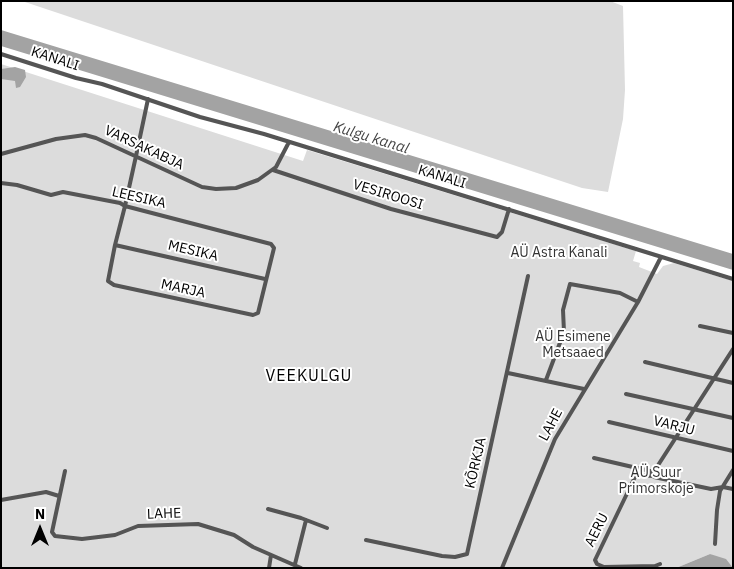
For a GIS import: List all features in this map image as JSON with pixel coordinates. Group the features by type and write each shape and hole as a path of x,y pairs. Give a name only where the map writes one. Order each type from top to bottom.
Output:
{"street":[{"name":"KANALI","path":"1,54 200,117 289,142 733,279"},
{"path":"116,245 148,99"},
{"name":"VARSAKABJA","path":"1,154 56,140 85,135 96,138 202,187 216,189 251,185 273,170"},
{"path":"273,170 282,158 289,142"},
{"name":"VESIROOSI","path":"273,170 391,209 497,237 502,232 509,209"},
{"name":"LEESIKA","path":"1,183 17,185 51,195 62,192 120,203 125,206 271,244 274,248 269,274 265,279"},
{"name":"MESIKA","path":"116,245 265,279"},
{"name":"MARJA","path":"116,245 108,281 114,285 253,316 258,313 265,279"},
{"name":"LAHE","path":"502,568 555,439 638,302 661,257"},
{"name":"KÕRKJA","path":"366,540 442,556 455,557 467,554 528,276"},
{"path":"546,380 564,332 563,310 570,284 620,293 638,302"},
{"path":"700,326 733,333"},
{"path":"653,474 733,349"},
{"path":"645,362 733,383"},
{"path":"508,373 584,389"},
{"path":"626,394 733,418"},
{"name":"VARJU","path":"609,422 733,451"},
{"path":"594,458 711,490 723,487 733,490"},
{"path":"1,500 46,492 59,496 65,470"},
{"path":"715,544 717,510 723,487 733,470"},
{"name":"AERU","path":"653,474 637,475 607,532 595,560 597,564 604,567 655,566 660,564"},
{"name":"LAHE","path":"59,496 52,532 65,538 82,539 115,535 138,526 198,524 234,535 253,547 301,568"},
{"path":"268,509 327,528"},
{"path":"295,564 306,520"},
{"path":"268,568 271,554"}],"green space":[{"path":"22,1 610,1 623,6 625,90 623,119 608,192 582,188"},
{"path":"1,64 303,161 307,150 636,251 633,261 640,263 639,267 657,274 663,266 674,263 733,281 733,568 710,554 676,568 1,568"}],"shaded area":[{"path":"1,30 733,254 733,270 1,46"},
{"path":"15,67 25,70 26,77 20,87 16,88 15,81 1,79 1,69"},
{"path":"710,554 726,559 733,568 676,568"}],"district":[{"name":"VEEKULGU","path":"309,376"}],"water label":[{"name":"Kulgu kanal","path":"371,138"}],"park label":[{"name":"AÜ Astra Kanali","path":"559,253"},
{"name":"AÜ Esimene Metsaaed","path":"573,346"},
{"name":"AÜ Suur Primorskoje","path":"656,482"}]}
